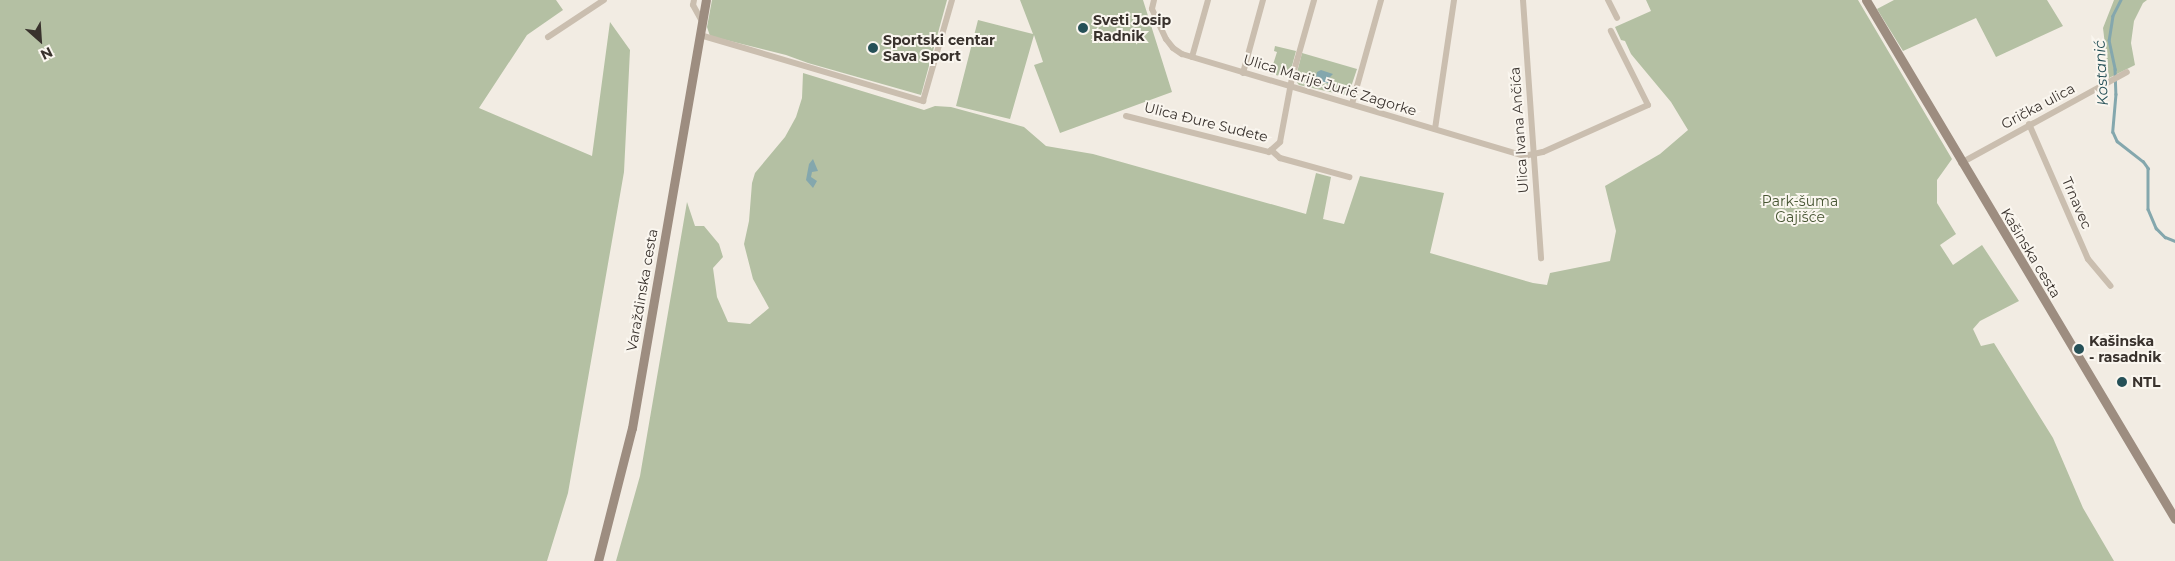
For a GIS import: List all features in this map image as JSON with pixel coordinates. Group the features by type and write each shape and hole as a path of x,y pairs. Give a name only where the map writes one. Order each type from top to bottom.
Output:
{"main road":[{"name":"Varaždinska cesta","path":"598,561 632,428 706,0"},
{"name":"Kašinska cesta","path":"1866,0 1961,163 2175,519"}],"street":[{"path":"548,37 604,0"},
{"path":"700,35 923,101 952,0"},
{"name":"Ulica Marije Jurić Zagorke","path":"1154,0 1152,9 1168,43 1182,54 1524,156 1533,155"},
{"path":"1192,57 1208,0"},
{"path":"1243,72 1263,0"},
{"name":"Ulica Đure Sudete","path":"1126,116 1269,152 1280,142 1290,86 1314,0"},
{"path":"1352,104 1380,0"},
{"path":"1435,130 1454,0"},
{"name":"Ulica Ivana Ančića","path":"1523,0 1541,258"},
{"path":"1608,0 1617,18"},
{"path":"692,2 702,21"},
{"path":"1533,155 1648,105 1612,31"},
{"name":"Grička ulica","path":"1961,163 2125,73"},
{"name":"Trnavec","path":"2029,124 2088,259 2111,286"},
{"path":"1271,150 1280,158 1349,177"}],"green space":[{"path":"0,0 556,0 563,10 527,35 479,108 592,156 610,22 630,50 624,172 568,493 547,561 0,561"},
{"name":"Sportski centar Sava Sport","path":"712,0 947,0 921,95 786,55 710,36 707,27"},
{"path":"1020,0 1143,0 1172,92 1060,133 1034,65 1043,62 1034,35 1010,119 956,106 978,20 1033,34"},
{"name":"Park-šuma Gajišće","path":"1646,0 1858,0 1952,159 1937,180 1937,203 1956,234 1940,245 1953,265 1982,245 2019,301 1980,321 1973,329 1981,346 1994,343 2053,438 2083,508 2114,561 616,561 640,476 687,202 695,226 704,226 719,244 723,257 713,268 717,297 728,322 750,324 769,308 753,279 744,244 749,221 752,183 755,173 785,137 796,117 802,98 803,73 924,110 935,106 951,107 1024,127 1046,146 1093,154 1306,214 1316,173 1331,177 1323,219 1344,224 1360,176 1444,193 1430,253 1533,283 1547,285 1550,273 1610,261 1616,231 1605,186 1660,154 1688,130 1671,102 1631,54 1625,41 1621,40 1615,27 1651,11"},
{"path":"1894,0 2047,0 2063,26 1996,57 1976,18 1903,51 1877,9"},
{"path":"2114,0 2147,0 2143,3 2134,21 2131,43 2135,65 2109,78 2103,28"},
{"path":"1275,46 1296,51 1290,73 1286,77 1270,74 1277,52 1274,51"},
{"path":"1302,53 1357,69 1348,96 1299,85 1295,80"}],"water":[{"path":"1321,70 1333,74 1329,78 1330,83 1323,83 1316,77 1317,72"},
{"path":"813,159 818,171 812,172 811,177 817,181 813,188 806,180 809,164"}],"waterway":[{"name":"Kostanić","path":"2121,0 2113,16 2109,40 2115,69 2116,94 2113,132 2117,141 2143,161 2148,168 2148,209 2156,228 2165,237 2175,241"}],"place":[{"name":"Sveti Josip Radnik","path":"1083,28"},
{"name":"Sportski centar Sava Sport","path":"873,48"},
{"name":"Kašinska - rasadnik","path":"2079,349"},
{"name":"NTL","path":"2122,382"}]}
